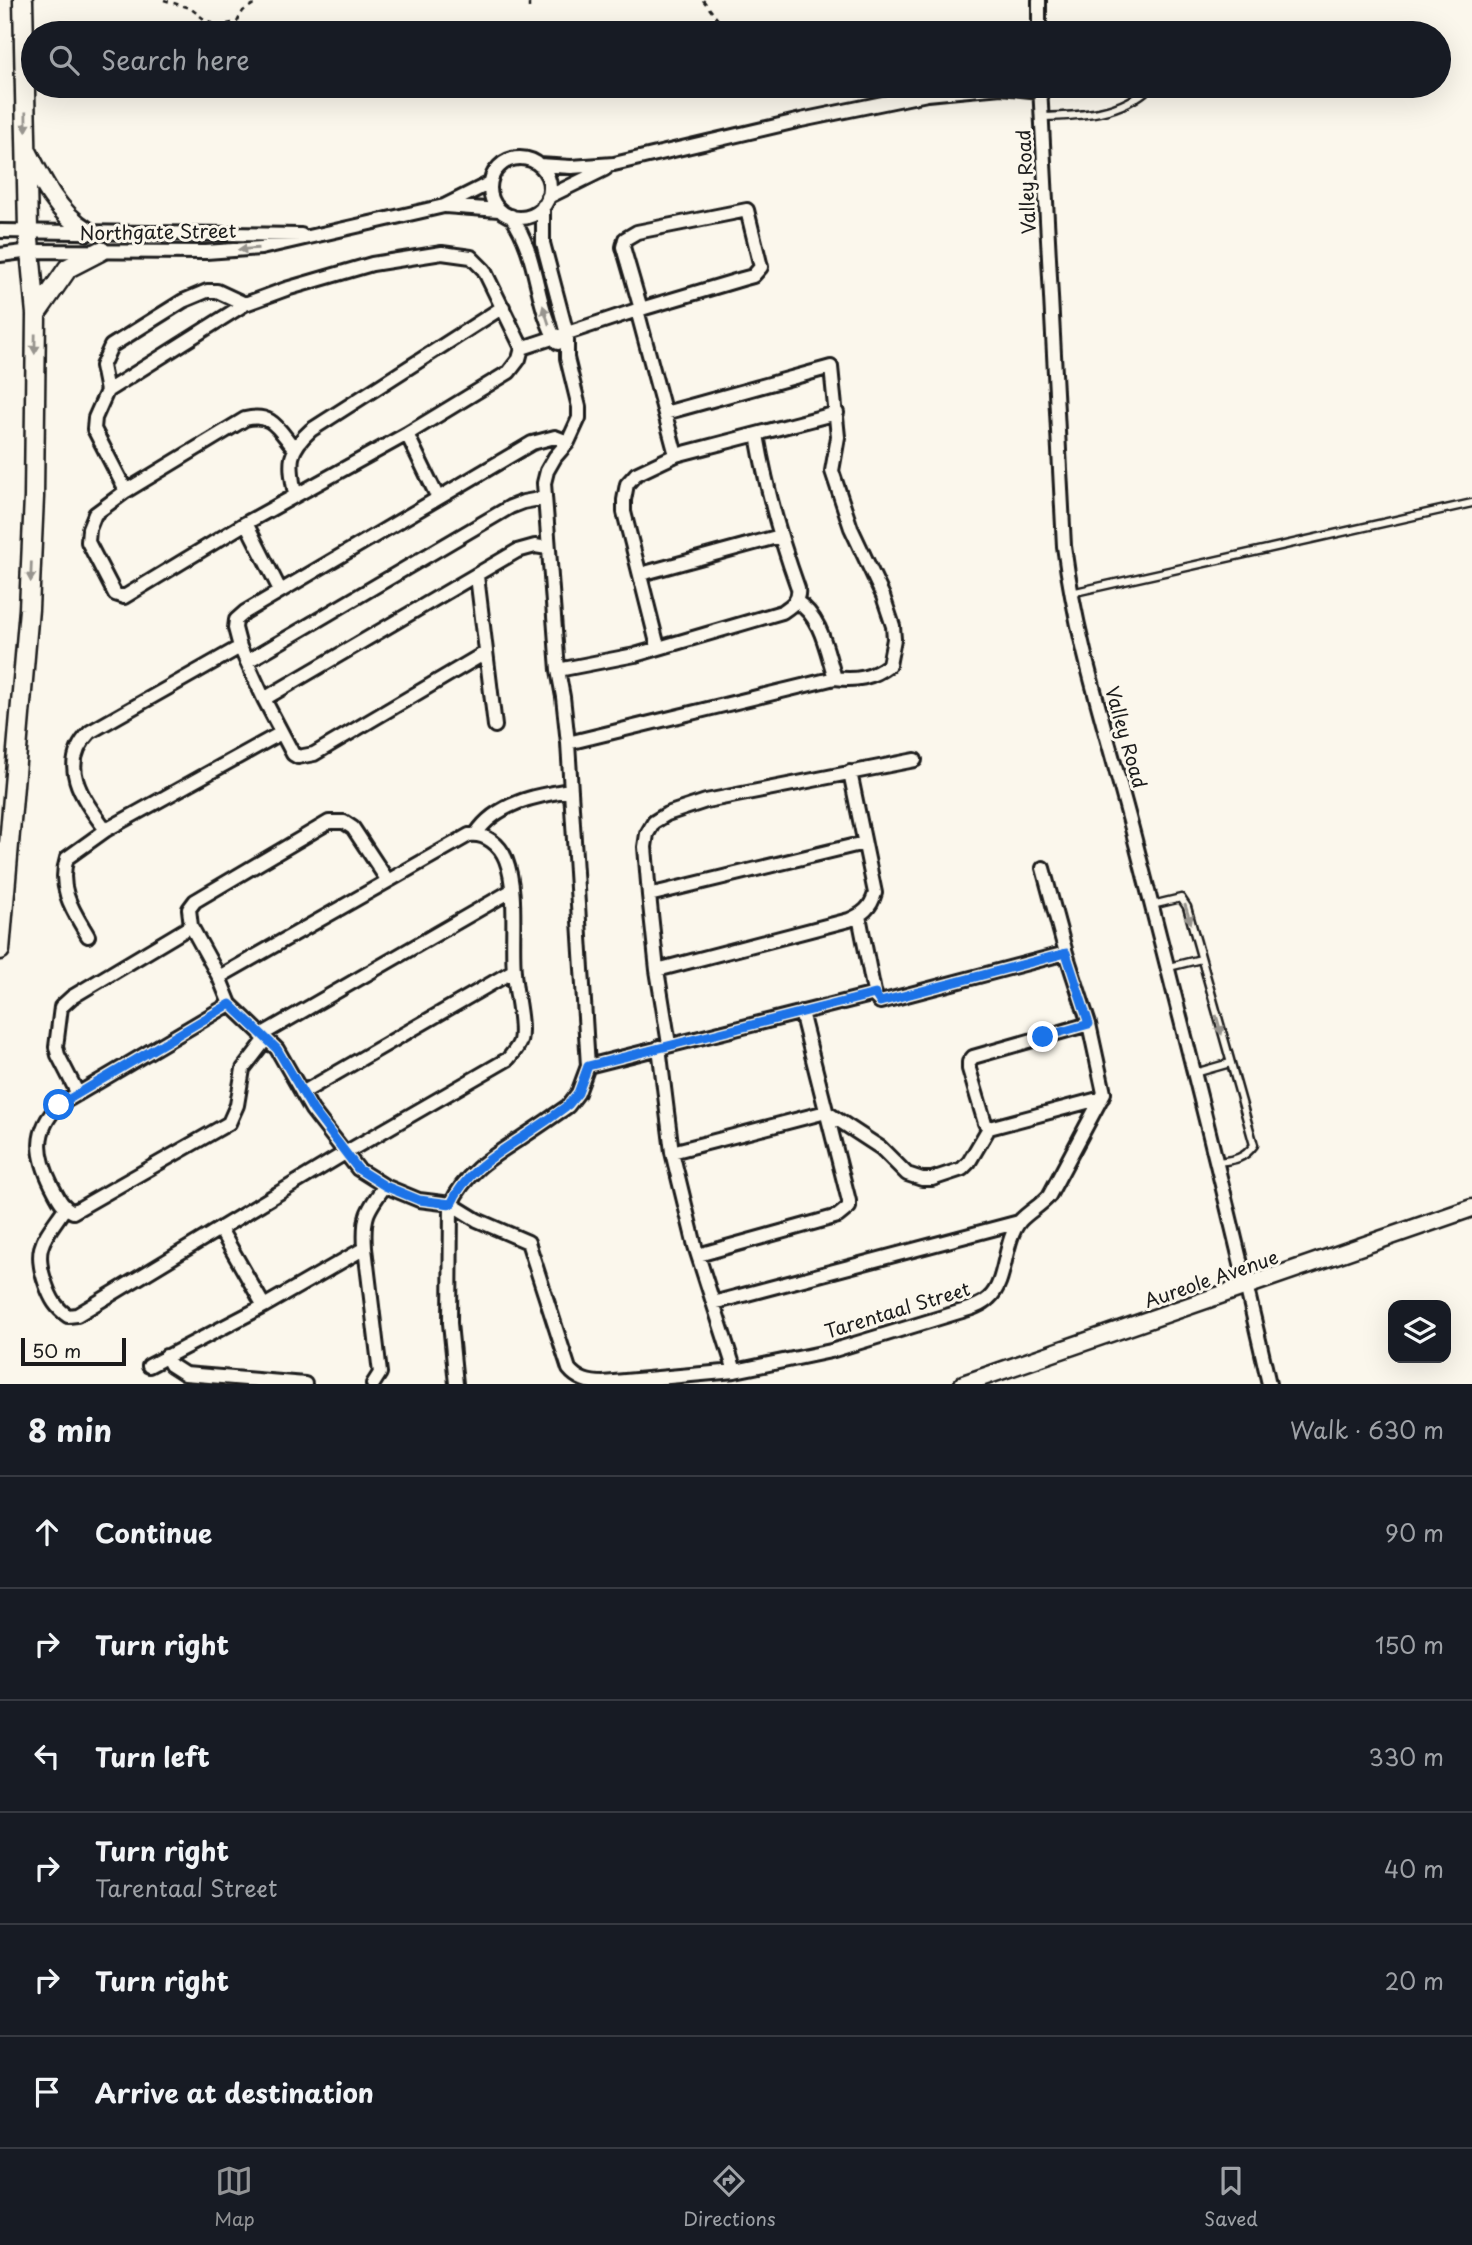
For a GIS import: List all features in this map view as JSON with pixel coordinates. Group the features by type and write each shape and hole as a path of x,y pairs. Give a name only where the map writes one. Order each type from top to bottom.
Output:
{"main road":[{"path":"23,0 23,21"},
{"path":"0,950 29,609 34,497 36,314 28,229 25,98"},
{"path":"26,150 57,204 69,218 87,231"},
{"path":"36,314 68,268 101,251"}],"street":[{"path":"1039,0 1039,21"},
{"path":"538,165 570,167 614,164 908,98"},
{"name":"Valley Road","path":"1040,98 1063,533 1070,593 1218,1162 1269,1384"},
{"path":"456,1384 450,1323 451,1204 468,1177 487,1159 568,1105 578,1093 588,1066 568,743 564,697 558,670 544,483 555,457 568,442 579,418 579,407 539,257 490,192 490,183 499,166 508,161 527,159 538,165 548,178 539,257"},
{"path":"505,213 527,217 545,202 614,164"},
{"name":"Northgate Street","path":"0,255 30,252 244,250 285,244 444,206 490,183"},
{"name":"Northgate Street","path":"444,206 505,213"},
{"path":"522,348 639,309 742,279 758,271 761,267 760,260 747,210 637,232 625,239 623,247 639,309 665,413 676,455"},
{"name":"Northgate Street","path":"0,230 314,235"},
{"path":"126,491 94,429 94,418 107,391 245,304 286,289 372,264 442,253 462,255 475,260 484,270 522,348 519,359 509,372 407,434 246,523 124,597 115,594 88,542 89,529 95,514 126,491 245,419 258,415 270,419 294,447"},
{"path":"107,391 102,366 111,346 183,301 207,291 218,291 245,304"},
{"path":"295,495 292,474 294,447 311,430 503,307"},
{"path":"568,743 835,678 849,680 877,674 889,666 894,639 893,626 834,481 832,461 838,437 831,367 665,413"},
{"path":"658,647 624,512 627,484 636,474 676,455 837,413"},
{"path":"407,434 438,498"},
{"path":"558,670 635,654 782,612 796,601 798,588 780,536 757,435"},
{"path":"485,653 314,754 304,757 293,754 240,647 235,628 236,620 244,612 538,440 555,436 568,442"},
{"path":"248,661 510,507 545,498"},
{"path":"246,523 280,590"},
{"path":"641,573 780,536"},
{"path":"264,699 372,634 527,547 548,548"},
{"path":"477,576 495,726"},
{"path":"796,601 808,608 816,618 835,678"},
{"path":"106,831 77,787 75,773 80,742 90,732 240,647"},
{"path":"88,936 66,896 67,859 106,831 282,733"},
{"path":"735,1371 698,1255 672,1152 645,848 647,834 654,822 667,814 706,801 915,760"},
{"path":"657,970 859,916 869,908 875,893 850,772"},
{"path":"476,834 485,821 504,809 538,795 571,790"},
{"path":"388,881 353,828 344,822 329,822 194,901 188,909 191,926 219,976 230,1004 277,1049 313,1110 358,1169 385,1186 419,1200 451,1204"},
{"path":"65,1208 45,1238 38,1256 39,1268 51,1298 59,1310 68,1316 77,1315 345,1153 508,1059 520,1042 520,1029 513,971 509,871 502,852 489,839 476,834 468,835 219,976"},
{"path":"649,895 864,843"},
{"path":"672,1152 826,1112 881,1148 907,1174 932,1179 962,1169 989,1128 1082,1101 1102,1098 1105,1087 1089,1024 1043,868"},
{"path":"230,1004 59,1105 43,1126 41,1164 65,1208 73,1212 229,1123 237,1105 243,1069 263,1037 511,891"},
{"path":"859,916 875,994 880,1002 1066,953"},
{"path":"78,1094 58,1055 61,1007 72,997 191,926"},
{"path":"302,1093 513,971"},
{"path":"588,1066 875,994"},
{"path":"698,1255 838,1216 846,1211 849,1201 801,1012"},
{"path":"989,1128 985,1123 969,1069 969,1062 973,1057 1089,1024"},
{"name":"Tarentaal Street","path":"451,1204 477,1220 528,1242 569,1368 580,1378 589,1383 603,1383 735,1371 831,1351 932,1322 979,1305 994,1293 1019,1222 1040,1207 1049,1196 1102,1098"},
{"path":"373,1384 380,1374 363,1225 370,1206 385,1186"},
{"name":"Aureole Avenue","path":"963,1384 1472,1208"},
{"path":"713,1303 1019,1222"},
{"path":"220,1229 264,1306"},
{"path":"149,1366 264,1306 365,1248"},
{"path":"166,1356 171,1365 185,1374 305,1384"}],"lane":[{"path":"1041,117 1079,115 1122,107 1134,98"},
{"path":"1070,593 1472,503"},
{"path":"1152,905 1181,898 1184,902 1254,1145 1248,1154 1240,1158 1218,1162"},
{"path":"1168,968 1200,959"},
{"path":"1195,1073 1230,1063"}],"path":[{"path":"164,0 190,8 208,21"},
{"path":"238,21 243,11 260,0"},
{"path":"529,8 530,0"},
{"path":"703,0 719,21"}],"route":[{"path":"59,1105 230,1004 277,1049 313,1110 358,1169 385,1186 419,1200 451,1204 468,1177 487,1159 568,1105 578,1093 588,1066 875,994 880,1002 1066,953 1089,1024 1043,1037"}]}
